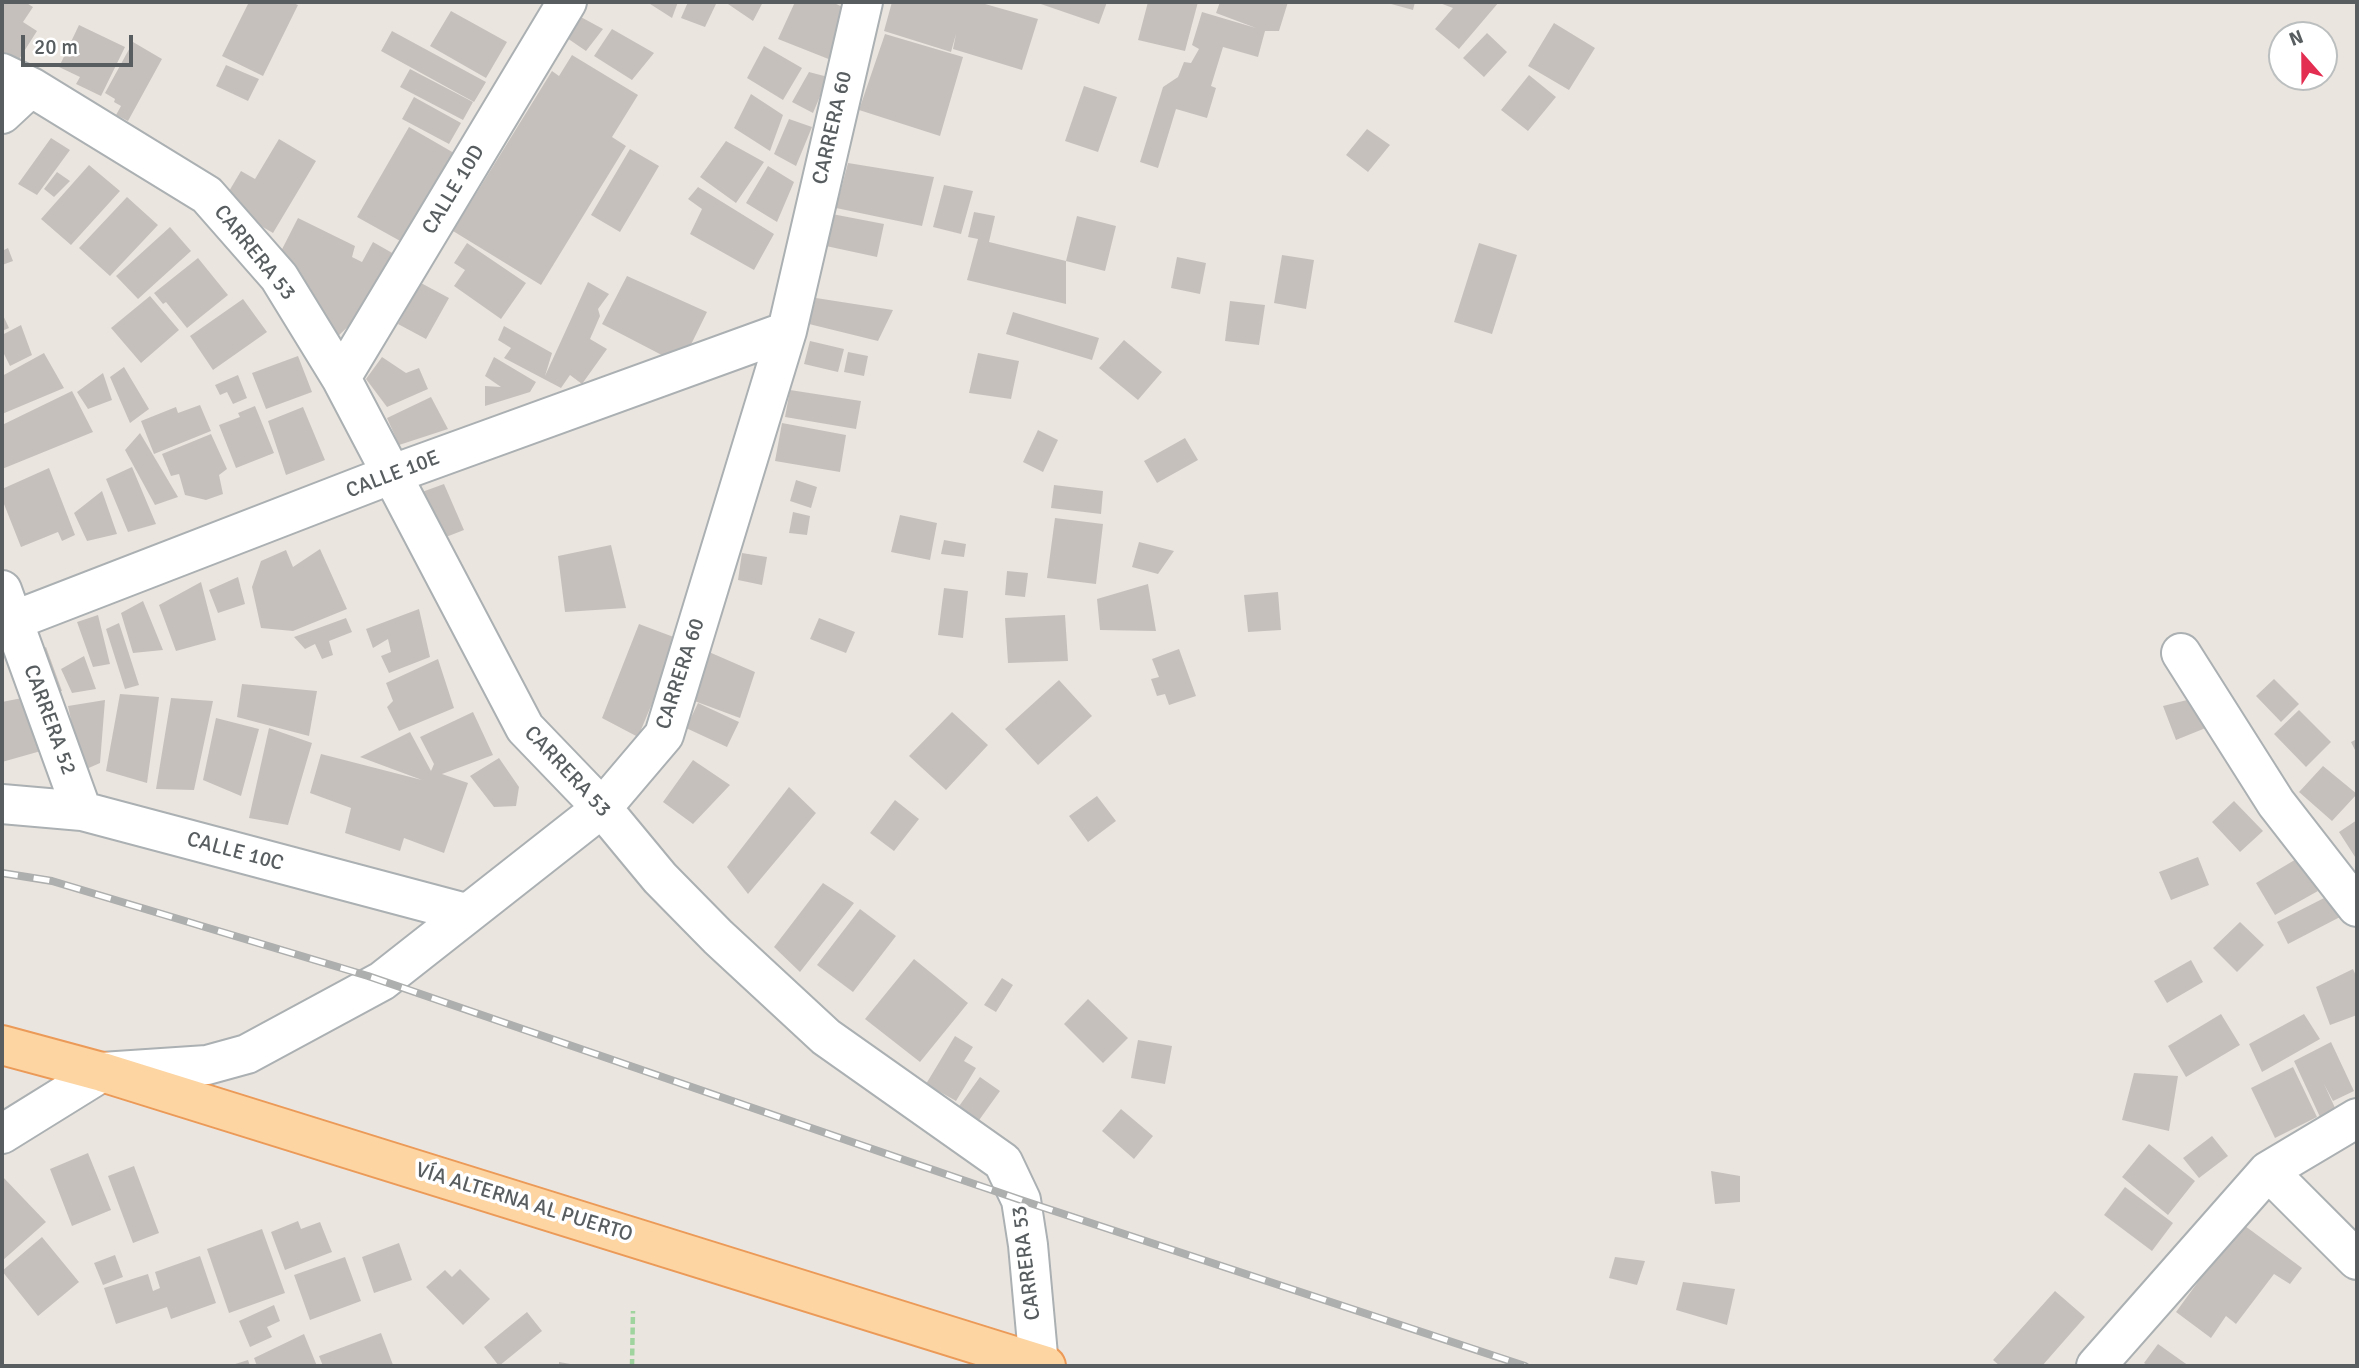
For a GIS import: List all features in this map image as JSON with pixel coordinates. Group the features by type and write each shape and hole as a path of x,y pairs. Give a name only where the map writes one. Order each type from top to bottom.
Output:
{"main road":[{"name":"VÍA ALTERNA AL PUERTO","path":"2,1045 102,1072 1041,1365"}],"street":[{"name":"CALLE 10D","path":"341,378 567,2"},
{"name":"CARRERA 60","path":"102,1072 207,1065 247,1054 382,981 602,808 664,735 786,331 863,2"},
{"name":"CARRERA 53","path":"16,80 207,195 279,277 341,378 525,728 602,808 660,878 698,918 827,1038 1003,1162 1021,1200 1041,1365"},
{"path":"2,114 16,80"},
{"name":"CALLE 10E","path":"6,612 786,331"},
{"name":"CARRERA 52","path":"6,612 82,811"},
{"path":"2181,653 2276,803 2357,907"},
{"name":"CALLE 10C","path":"2,804 82,811 466,913"},
{"path":"2,1134 102,1072"},
{"path":"2096,1366 2268,1171 2357,1118"},
{"path":"2268,1171 2357,1261"}],"path":[{"path":"632,1366 633,1311"}],"building":[{"path":"2,2 25,2 33,7 23,22 37,31 16,64 2,55"},
{"path":"249,2 291,2 298,5 263,76 222,56"},
{"path":"647,2 678,2 672,18"},
{"path":"688,2 716,4 705,27 681,18"},
{"path":"725,2 763,2 753,21"},
{"path":"795,2 832,2 851,11 831,60 778,39"},
{"path":"892,2 978,2 1038,19 1022,70 953,49 956,34 951,52 884,31"},
{"path":"1035,2 1107,2 1099,24"},
{"path":"1148,2 1198,2 1185,51 1138,40"},
{"path":"1220,2 1288,2 1279,31 1265,31 1258,57 1223,47 1211,86 1216,88 1207,118 1176,109 1158,168 1140,162 1163,87 1178,77 1184,62 1191,63 1199,49 1192,45 1202,12 1256,28 1216,13"},
{"path":"1384,2 1415,2 1413,10"},
{"path":"1437,2 1499,2 1459,49 1435,29 1453,8"},
{"path":"451,11 507,42 486,78 430,46"},
{"path":"579,16 603,29 586,51 567,38"},
{"path":"1554,23 1595,48 1569,90 1528,66"},
{"path":"79,25 125,47 101,96 76,84 80,77 59,67"},
{"path":"612,29 654,53 632,80 594,56"},
{"path":"392,31 486,82 474,102 381,51"},
{"path":"1487,33 1507,52 1484,77 1463,58"},
{"path":"885,34 963,57 940,136 859,110"},
{"path":"133,42 162,59 128,121 116,115 121,106 105,93"},
{"path":"764,46 802,68 783,100 747,78"},
{"path":"572,55 638,95 612,137 626,146 541,285 453,231 552,71 559,76"},
{"path":"226,65 259,79 248,101 216,86"},
{"path":"410,69 473,102 463,120 400,87"},
{"path":"809,72 828,77 813,113 792,102"},
{"path":"1529,75 1556,97 1528,131 1501,110"},
{"path":"1084,86 1117,97 1098,152 1065,141"},
{"path":"751,94 783,115 770,151 734,128"},
{"path":"414,97 461,123 449,144 402,119"},
{"path":"789,119 812,127 796,166 774,154"},
{"path":"409,127 454,153 402,242 357,217"},
{"path":"1367,129 1390,145 1368,172 1346,155"},
{"path":"51,138 70,150 37,195 18,184"},
{"path":"279,139 316,161 273,233 222,203 241,171 255,179"},
{"path":"726,141 764,162 736,203 700,177"},
{"path":"630,149 659,166 620,232 591,215"},
{"path":"848,163 934,177 922,226 836,208"},
{"path":"89,165 120,191 71,245 41,219"},
{"path":"768,166 794,182 777,222 746,203"},
{"path":"57,172 70,181 54,197 44,189"},
{"path":"944,185 973,191 961,234 933,227"},
{"path":"698,187 774,234 754,270 690,234 702,209 688,199"},
{"path":"127,197 158,225 110,276 79,248"},
{"path":"974,212 995,216 989,242 1066,261 1066,304 967,280 978,239 968,237"},
{"path":"832,214 884,224 877,257 826,246"},
{"path":"1077,216 1116,226 1105,271 1066,261"},
{"path":"298,218 355,246 352,257 362,262 373,242 401,258 374,302 336,338 310,298 311,289 291,279 277,259"},
{"path":"170,227 191,251 138,299 116,276"},
{"path":"467,243 526,283 501,319 454,286 465,270 454,263"},
{"path":"1479,243 1517,255 1492,334 1454,322"},
{"path":"8,248 13,261 2,265 2,251"},
{"path":"1282,255 1314,260 1306,309 1274,303"},
{"path":"1177,257 1206,263 1200,294 1171,288"},
{"path":"198,258 228,295 187,328 166,302 163,304 154,293"},
{"path":"627,276 707,312 681,365 602,324"},
{"path":"588,282 609,294 598,309 600,316 590,339 607,349 582,384 570,375 561,388 504,358 511,348 498,340 504,326 552,353 545,376"},
{"path":"421,283 449,298 426,339 398,324"},
{"path":"150,296 179,330 141,363 111,328"},
{"path":"816,298 893,310 878,341 809,324"},
{"path":"243,299 267,332 213,370 190,336"},
{"path":"1230,301 1265,305 1259,345 1225,341"},
{"path":"1013,312 1099,338 1092,360 1006,334"},
{"path":"2,313 9,328 2,331"},
{"path":"21,325 32,355 10,366 2,350 2,335"},
{"path":"1124,340 1162,372 1138,400 1099,368"},
{"path":"810,341 844,349 838,372 804,364"},
{"path":"848,352 868,356 864,376 844,372"},
{"path":"44,353 64,388 2,414 2,376"},
{"path":"978,353 1019,361 1011,399 969,393"},
{"path":"298,356 312,392 266,409 252,373"},
{"path":"382,357 406,373 419,368 428,389 387,407 366,379"},
{"path":"494,357 536,382 530,392 485,406 485,386 501,387 485,376"},
{"path":"124,367 149,409 130,423 110,377"},
{"path":"103,373 112,400 88,409 77,392"},
{"path":"238,375 247,398 233,404 227,392 220,395 215,385"},
{"path":"790,390 861,401 856,429 785,417"},
{"path":"72,391 93,432 2,469 2,425"},
{"path":"431,397 448,429 399,445 387,418"},
{"path":"200,405 211,431 154,454 141,421 176,407 178,413"},
{"path":"255,406 274,453 236,468 219,425 240,417 238,413"},
{"path":"303,407 325,460 286,475 268,421"},
{"path":"782,423 846,435 840,472 775,461"},
{"path":"1038,430 1058,440 1043,472 1023,462"},
{"path":"140,433 178,497 155,505 125,450"},
{"path":"211,434 227,469 219,475 223,494 206,500 185,495 179,474 171,476 162,454"},
{"path":"1185,438 1198,460 1157,483 1144,461"},
{"path":"132,467 156,524 128,532 106,479"},
{"path":"49,468 75,535 62,541 58,532 21,547 2,499 2,489"},
{"path":"796,480 817,487 811,508 790,501"},
{"path":"444,484 464,530 446,537 422,492"},
{"path":"1054,485 1103,491 1101,514 1051,508"},
{"path":"102,491 117,534 87,541 74,513"},
{"path":"793,512 810,516 807,535 789,533"},
{"path":"900,515 937,523 930,560 891,552"},
{"path":"1055,518 1103,524 1096,584 1047,578"},
{"path":"944,540 966,544 964,557 941,554"},
{"path":"1139,542 1174,551 1158,574 1132,567"},
{"path":"611,545 626,608 565,612 558,556"},
{"path":"320,549 347,609 293,631 261,628 252,587 261,561 286,550 293,567"},
{"path":"742,553 767,557 762,585 738,580"},
{"path":"1007,571 1028,573 1025,597 1005,595"},
{"path":"238,577 245,604 218,613 209,590"},
{"path":"201,582 216,640 176,651 159,605"},
{"path":"1148,584 1156,631 1100,630 1097,599"},
{"path":"944,588 968,591 963,638 938,635"},
{"path":"1278,592 1281,630 1248,632 1244,595"},
{"path":"143,601 163,650 133,653 121,613"},
{"path":"419,609 430,657 389,673 381,656 391,652 388,639 373,648 366,629"},
{"path":"98,615 110,664 93,667 77,622"},
{"path":"1065,615 1068,661 1008,663 1005,618"},
{"path":"346,618 352,632 329,641 333,655 322,659 315,644 305,649 294,637"},
{"path":"819,618 855,632 846,653 810,639"},
{"path":"119,623 139,685 125,689 106,629"},
{"path":"639,624 679,639 638,737 602,718"},
{"path":"46,647 62,691 43,691 30,656"},
{"path":"1179,649 1196,696 1169,705 1165,694 1157,696 1151,679 1159,677 1152,659"},
{"path":"709,652 755,672 740,718 689,699"},
{"path":"84,656 96,689 72,693 61,669"},
{"path":"438,659 454,708 399,731 387,707 393,701 386,683"},
{"path":"2274,679 2299,704 2281,722 2256,696"},
{"path":"1059,680 1092,716 1038,765 1005,729"},
{"path":"242,684 317,691 309,736 237,717"},
{"path":"120,694 159,697 147,783 106,771"},
{"path":"32,696 48,749 2,762 2,702"},
{"path":"171,698 213,701 194,790 156,789"},
{"path":"2195,698 2213,725 2176,740 2163,706"},
{"path":"105,700 100,763 82,771 68,706"},
{"path":"698,703 739,722 727,747 686,728"},
{"path":"2299,710 2331,742 2306,767 2274,734"},
{"path":"473,712 493,755 442,774 468,783 444,853 404,838 400,851 345,833 351,808 310,793 321,754 422,780 360,757 410,732 431,771 434,764 420,737"},
{"path":"952,712 988,745 946,790 909,756"},
{"path":"216,718 259,729 241,796 203,780"},
{"path":"269,728 312,743 288,825 249,818"},
{"path":"2357,739 2357,754 2351,742"},
{"path":"499,758 519,787 516,806 494,807 470,776"},
{"path":"693,760 730,785 693,824 663,802"},
{"path":"2323,766 2357,794 2332,821 2299,792"},
{"path":"789,787 816,813 748,894 727,867"},
{"path":"1097,796 1116,821 1088,842 1069,816"},
{"path":"895,800 919,819 894,851 870,833"},
{"path":"2234,801 2263,831 2240,852 2212,822"},
{"path":"2357,820 2357,860 2339,832"},
{"path":"2198,857 2209,885 2171,900 2159,872"},
{"path":"2298,858 2318,891 2275,915 2256,883"},
{"path":"823,883 854,903 800,972 774,947"},
{"path":"2328,896 2340,917 2288,944 2277,922"},
{"path":"860,909 896,936 853,992 817,965"},
{"path":"2240,922 2264,945 2237,972 2213,948"},
{"path":"914,959 968,1003 920,1062 865,1019"},
{"path":"2191,960 2203,982 2167,1003 2154,981"},
{"path":"2353,969 2357,978 2357,1015 2330,1025 2316,987"},
{"path":"1002,978 1013,985 996,1012 984,1005"},
{"path":"1088,999 1128,1038 1103,1063 1064,1024"},
{"path":"2221,1014 2240,1045 2186,1077 2168,1046"},
{"path":"2304,1014 2320,1039 2262,1072 2249,1044"},
{"path":"955,1036 973,1047 964,1061 976,1068 956,1101 926,1084"},
{"path":"1138,1040 1172,1046 1165,1084 1131,1078"},
{"path":"2331,1042 2354,1091 2333,1101 2324,1084 2336,1110 2320,1117 2294,1061"},
{"path":"2293,1067 2317,1117 2275,1138 2251,1088"},
{"path":"2134,1073 2178,1076 2169,1131 2122,1120"},
{"path":"980,1077 1000,1091 977,1123 957,1109"},
{"path":"1121,1109 1153,1136 1134,1159 1102,1131"},
{"path":"2212,1136 2228,1156 2199,1178 2183,1158"},
{"path":"2149,1144 2195,1181 2168,1215 2122,1177"},
{"path":"88,1153 111,1210 72,1226 50,1169"},
{"path":"134,1166 159,1233 133,1243 108,1176"},
{"path":"1711,1171 1740,1176 1740,1202 1715,1204"},
{"path":"2,1176 46,1222 2,1261"},
{"path":"2125,1187 2173,1223 2152,1251 2104,1215"},
{"path":"298,1221 301,1229 320,1222 332,1252 285,1270 271,1232"},
{"path":"2241,1223 2302,1268 2290,1284 2274,1274 2236,1324 2226,1316 2211,1338 2176,1312"},
{"path":"262,1229 285,1293 229,1313 207,1249"},
{"path":"42,1237 79,1282 38,1316 2,1271"},
{"path":"399,1243 412,1280 374,1293 362,1257"},
{"path":"115,1255 123,1277 103,1285 94,1263"},
{"path":"200,1256 216,1303 171,1319 167,1307 116,1324 104,1288 148,1274 153,1291 160,1288 155,1272"},
{"path":"345,1257 361,1301 310,1320 294,1275"},
{"path":"1615,1257 1645,1261 1637,1285 1609,1278"},
{"path":"460,1269 490,1299 463,1325 426,1287 445,1270 452,1277"},
{"path":"1683,1282 1735,1289 1727,1325 1676,1310"},
{"path":"2055,1291 2085,1317 2042,1366 2000,1366 1993,1360"},
{"path":"274,1305 280,1321 267,1327 272,1337 250,1347 239,1321"},
{"path":"527,1312 542,1331 499,1366 484,1347"},
{"path":"381,1333 393,1365 323,1366 319,1356"},
{"path":"304,1334 317,1366 257,1366 254,1358"},
{"path":"2158,1344 2189,1366 2148,1366 2144,1363"},
{"path":"248,1360 250,1366 229,1366"},
{"path":"559,1362 576,1365 576,1366 559,1366"}],"railway":[{"path":"2,873 52,881 368,976 1021,1200 1525,1366"}]}
